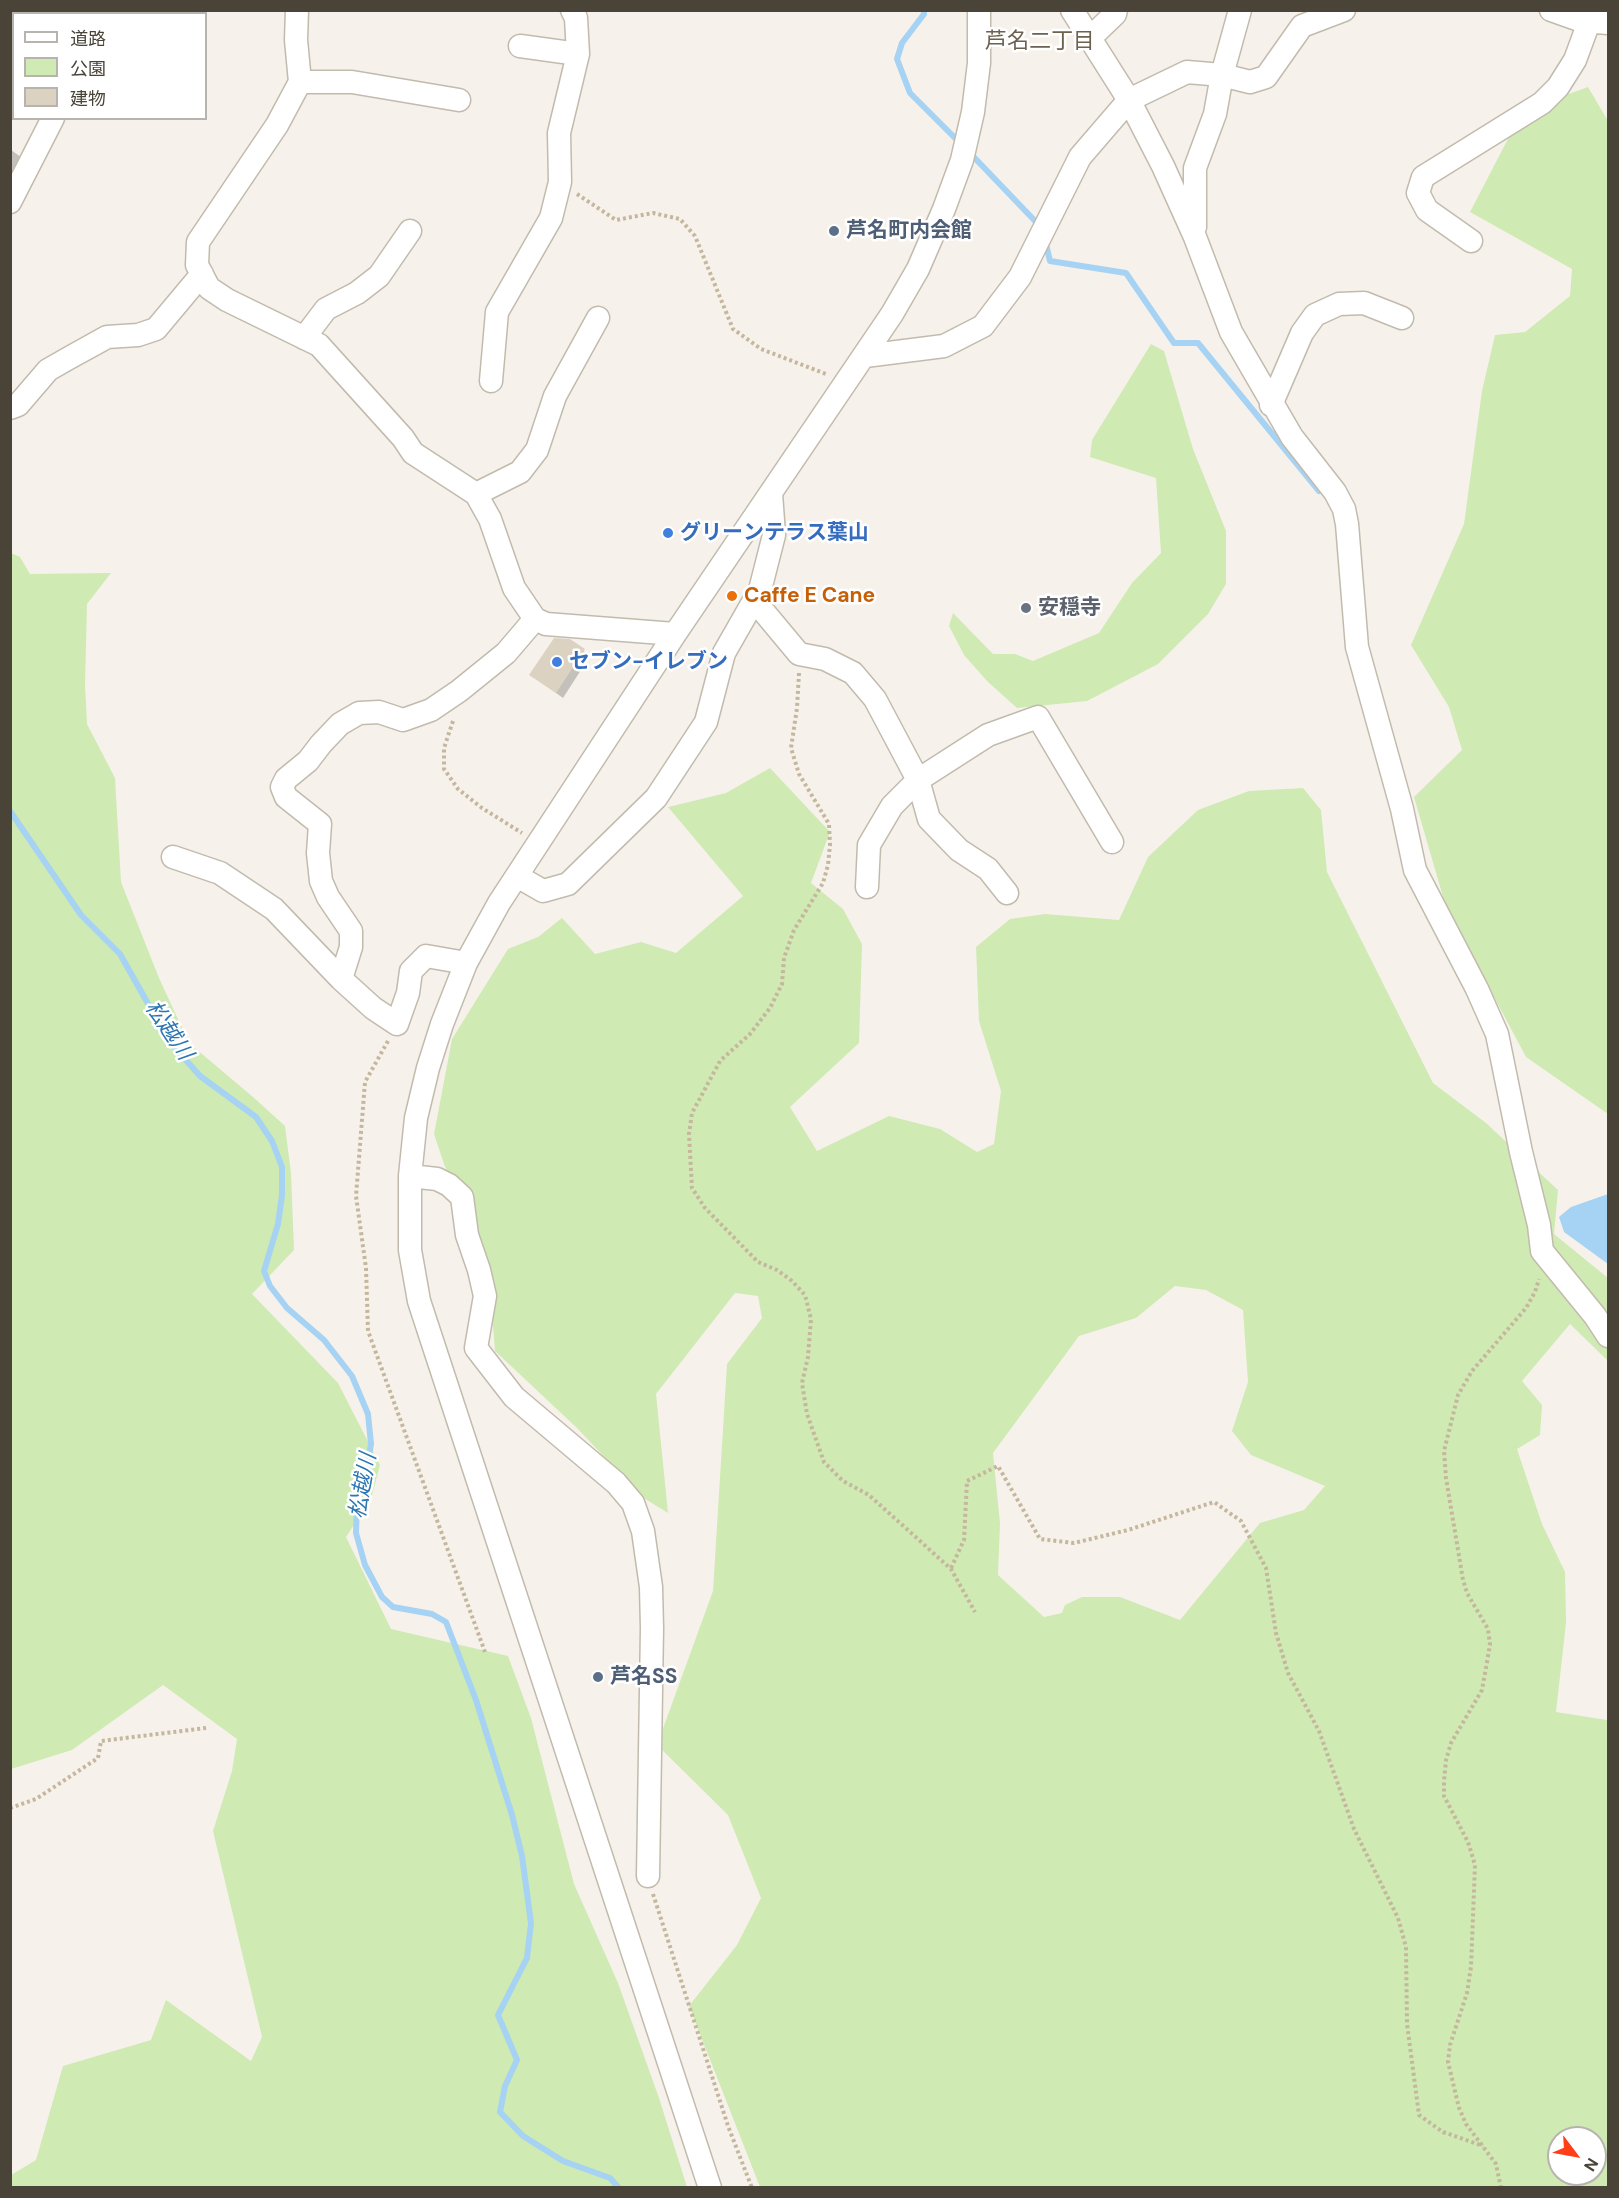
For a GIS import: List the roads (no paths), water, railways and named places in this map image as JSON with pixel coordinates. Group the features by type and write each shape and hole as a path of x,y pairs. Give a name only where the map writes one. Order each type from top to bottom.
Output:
{"street":[{"path":"491,381 497,312 551,218 560,183 559,133 578,54 576,18 572,10"},
{"path":"710,2187 419,1301 410,1250 410,1176 416,1118 442,1024 466,963 499,903 675,634 865,356 918,269 962,160 973,112 979,63 979,10"},
{"path":"1072,10 1129,100 1163,166 1195,237 1232,332 1271,405 1292,438 1335,492 1344,509 1358,647 1402,809 1415,870 1477,989 1497,1034 1521,1152 1539,1225 1542,1251 1608,1336"},
{"path":"1089,39 1115,14 1116,10"},
{"path":"1195,237 1195,168 1215,114 1222,75 1239,10"},
{"path":"865,356 944,346 983,326 1020,277 1080,158 1129,100 1187,72 1222,75 1250,82 1266,76 1302,27 1344,10"},
{"path":"1471,241 1427,210 1418,193 1423,177 1542,103 1558,87 1575,60 1592,19 1551,10"},
{"path":"298,11 296,40 300,82 277,125 198,242 196,265 209,288 227,300 319,345 403,438 413,453 476,494 490,519 514,588 535,619 546,624 675,634"},
{"path":"520,46 578,54"},
{"path":"300,82 352,82 459,100"},
{"path":"10,202 52,120"},
{"path":"304,338 326,309 357,293 379,276 410,231"},
{"path":"10,408 18,405 48,370 69,357 107,337 138,335 156,329 202,274"},
{"path":"1271,405 1302,333 1316,315 1339,304 1364,303 1402,318"},
{"path":"476,494 520,471 537,450 555,396 598,318"},
{"path":"517,876 543,891 568,884 656,798 706,722 724,653 760,590 774,535 771,493"},
{"path":"754,600 799,654 825,659 853,673 875,699 918,780 929,819 959,850 988,869 1007,893"},
{"path":"341,979 351,947 351,931 328,897 321,881 318,853 320,824 286,797 282,787 286,778 308,761 340,724 359,713 379,712 403,720 431,710 459,692 506,653 535,619"},
{"path":"867,887 869,846 892,806 918,780 988,735 1038,717 1112,842"},
{"path":"173,857 220,873 274,909 341,979 374,1008 397,1024 408,993 411,971 426,956 466,963"},
{"path":"410,1176 437,1179 449,1185 462,1197 467,1235 485,1296 476,1348 514,1397 616,1483 633,1503 644,1531 651,1587 652,1628 648,1876"}],"water":[{"path":"1608,1194 1608,1264 1564,1232 1559,1217 1571,1207"}],"waterway":[{"path":"924,10 924,14 902,43 897,59 910,93 960,143"},
{"path":"969,152 1040,228"},
{"path":"1045,240 1050,261 1126,273 1174,343 1198,343 1319,491"},
{"name":"松越川","path":"10,811 81,915 120,954 169,1041 200,1076 256,1117 272,1141 282,1167 282,1195 278,1224 264,1271 270,1286 287,1308 324,1340 352,1376 368,1414 371,1444 366,1474 357,1502 356,1533 365,1565 382,1597 393,1607 432,1614 446,1622 476,1700 512,1815 522,1856 531,1923 527,1958 498,2015 517,2060 505,2086 500,2112 523,2136 563,2161 610,2178 619,2188"}],"place":[{"name":"芦名町内会館","path":"834,231"},
{"name":"グリーンテラス葉山","path":"668,533"},
{"name":"Caffe E Cane","path":"732,596"},
{"name":"安穏寺","path":"1026,608"},
{"name":"セブン-イレブン","path":"557,662"},
{"name":"芦名SS","path":"598,1677"}],"district":[{"name":"芦名二丁目","path":"1040,42"}]}
